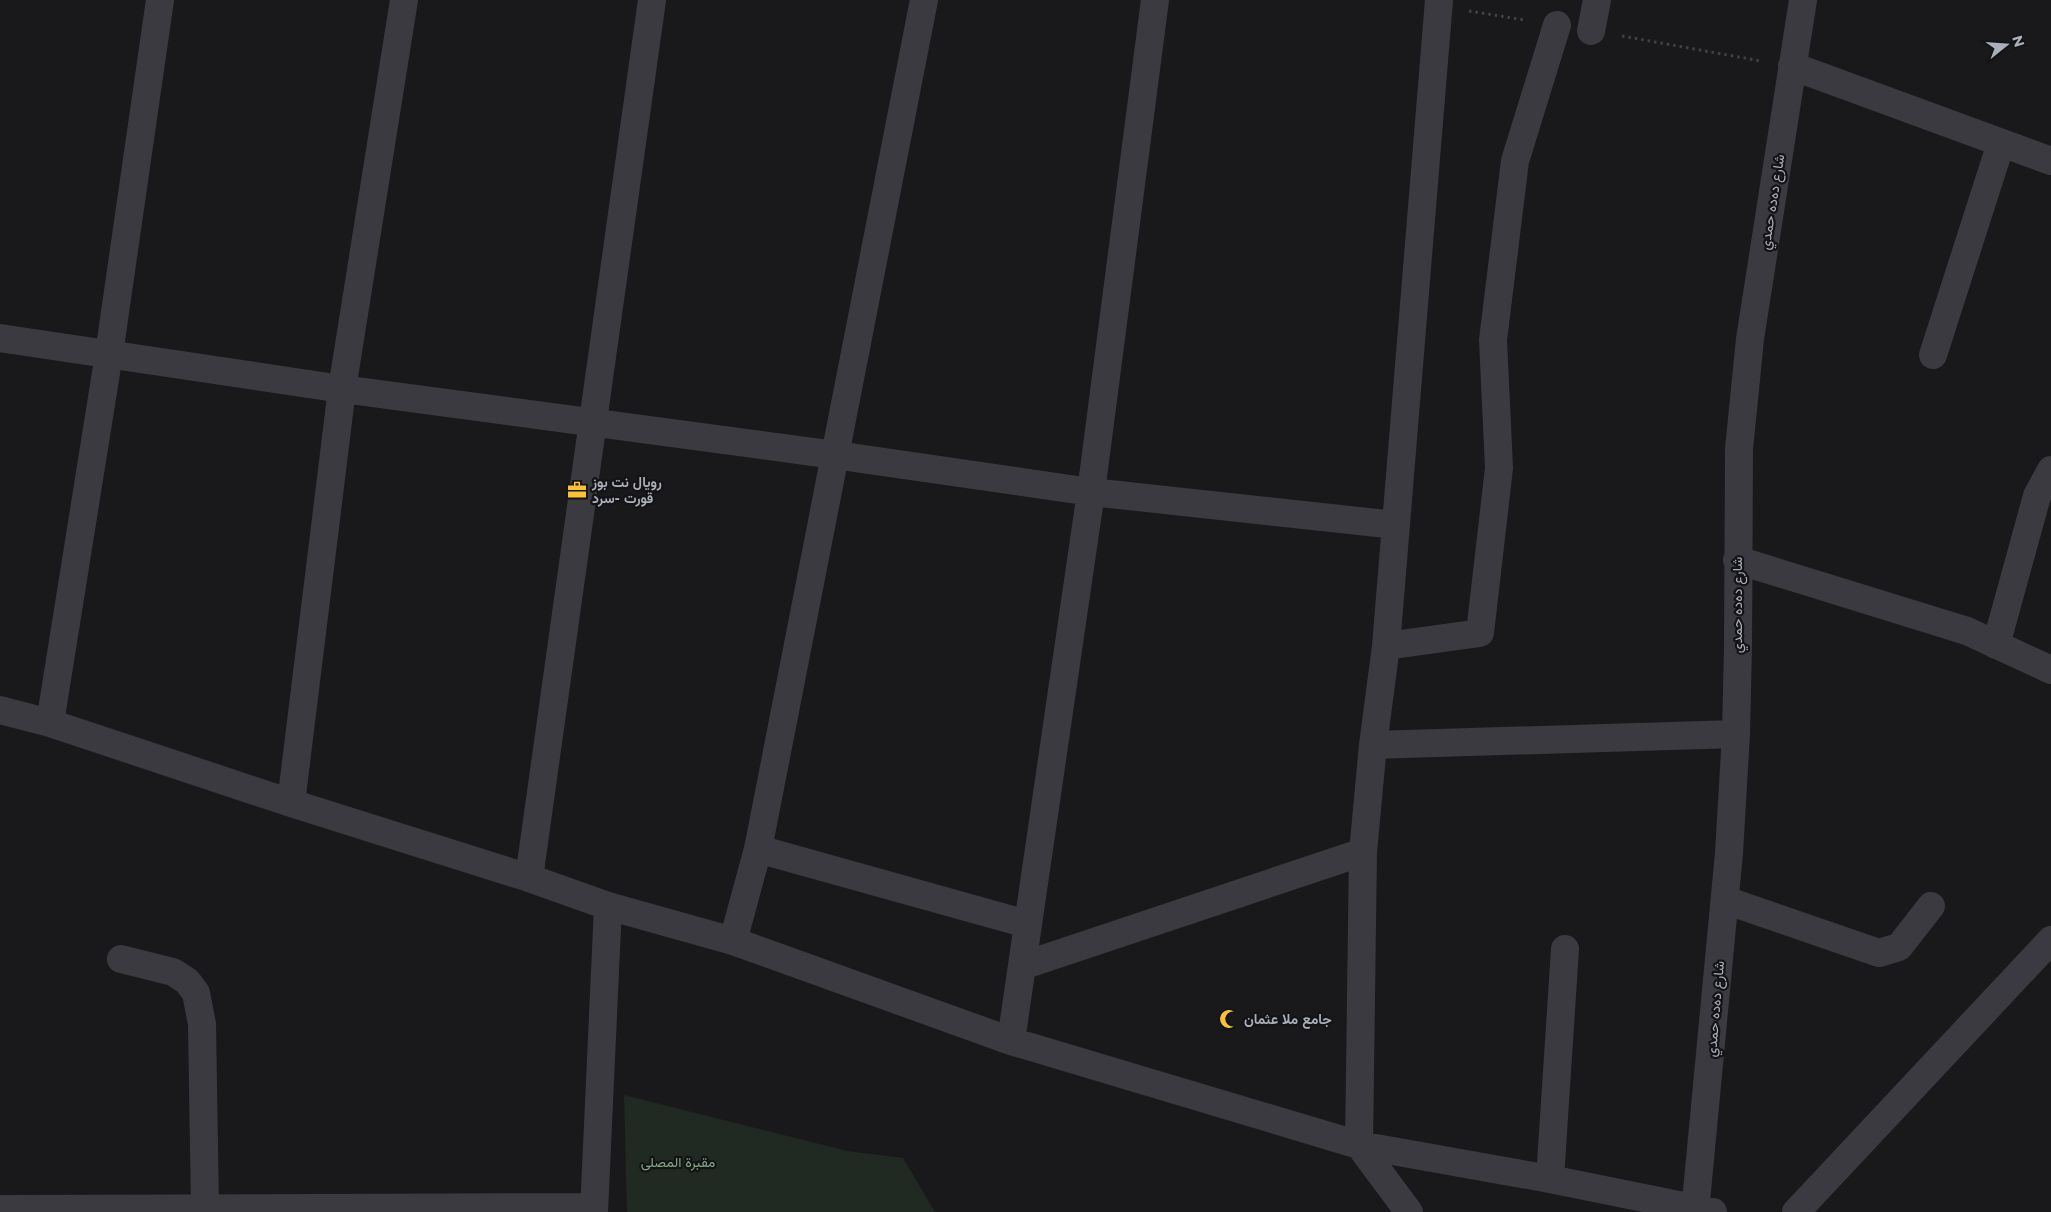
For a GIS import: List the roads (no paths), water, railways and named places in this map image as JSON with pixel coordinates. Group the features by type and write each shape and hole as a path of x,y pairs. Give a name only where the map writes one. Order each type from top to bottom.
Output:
{"street":[{"path":"50,723 110,354 160,0"},
{"path":"291,803 342,389 404,0"},
{"path":"528,878 652,0"},
{"path":"733,941 758,849 924,0"},
{"path":"1011,1041 1091,492 1155,0"},
{"path":"1409,1212 1359,1146 1363,852 1373,744 1386,646 1439,0"},
{"path":"1591,30 1597,0"},
{"name":"شارع دەدە حمدي","path":"1701,1210 1729,853 1736,734 1738,449 1750,339 1803,0"},
{"path":"1386,646 1480,633 1499,468 1493,340 1515,161 1557,25"},
{"path":"1792,66 2051,160"},
{"path":"1933,355 2001,143"},
{"path":"0,338 342,389 835,454 1091,492 1396,525"},
{"path":"1996,644 2037,496 2051,470"},
{"path":"1737,560 1966,631 2051,670"},
{"path":"0,710 50,723 291,803 528,878 608,906 733,941 1011,1041 1359,1146 1550,1179 1701,1210"},
{"path":"1373,744 1736,734"},
{"path":"758,849 1027,924"},
{"path":"1022,966 1363,852"},
{"path":"1725,900 1879,954 1899,947 1931,906"},
{"path":"0,1209 594,1209 608,906"},
{"path":"1796,1212 2051,940"},
{"path":"1550,1179 1565,949"},
{"path":"121,960 173,972 187,981 196,993 202,1024 205,1208"}],"place":[{"name":"رويال نت بوز قورت -سرد","path":"577,490"},
{"name":"جامع ملا عثمان","path":"1229,1019"}],"park label":[{"name":"مقبرة المصلى","path":"678,1162"}]}
